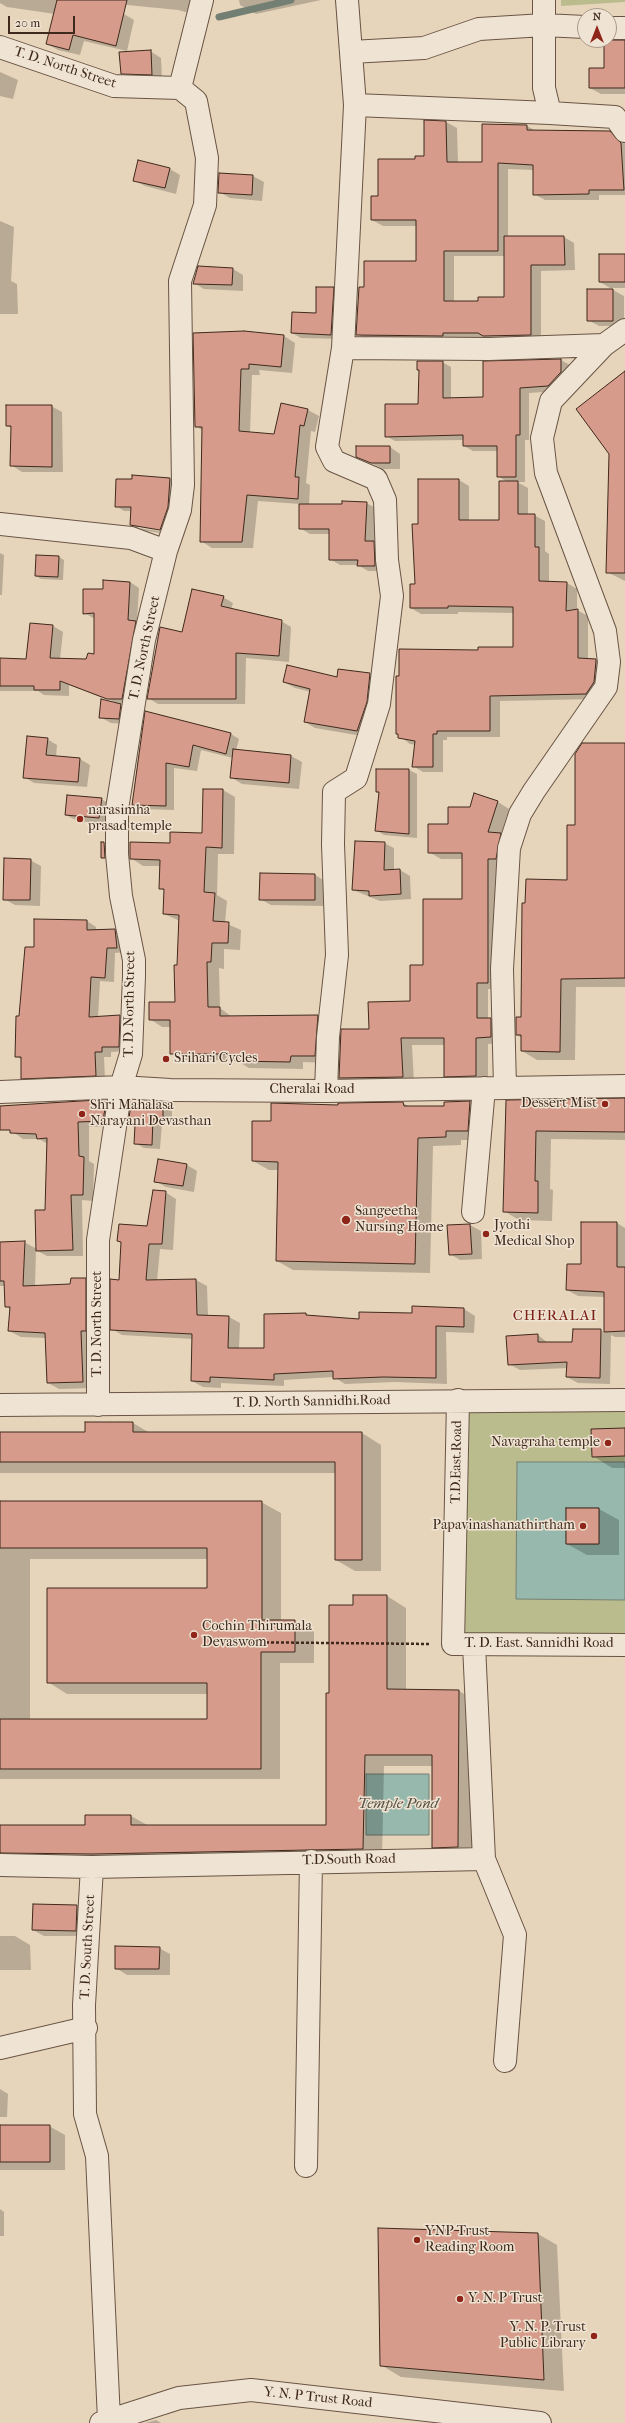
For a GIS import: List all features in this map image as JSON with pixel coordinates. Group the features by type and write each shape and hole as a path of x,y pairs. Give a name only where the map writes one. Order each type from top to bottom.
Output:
{"street":[{"path":"180,88 202,0"},
{"path":"326,1091 328,1037 337,955 333,844 334,792 356,778 379,704 392,596 387,560 384,500 376,479 334,461 327,447 343,348 355,105 347,0"},
{"path":"544,0 544,88 550,114"},
{"path":"350,52 424,48 479,29 544,25 577,27"},
{"name":"T. D. North Street","path":"0,47 114,86 180,88 196,100 207,158 205,205 180,281 183,485 180,510 166,551 144,640 117,809 117,854 121,896 134,960 131,1054 121,1087 98,1240 98,1405"},
{"path":"355,105 615,117 625,131"},
{"path":"474,1212 494,1087 509,848 520,814 534,791 606,687 609,662 605,631 546,473 542,438 551,401 604,345 625,330"},
{"path":"343,348 489,349 604,345"},
{"path":"0,524 131,538 166,551"},
{"name":"Cheralai Road","path":"0,1092 121,1087 170,1090 326,1091 625,1086"},
{"name":"T. D. North Sannidhi.Road","path":"0,1405 98,1405 622,1397"},
{"name":"T.D.East.Road","path":"458,1400 464,1644"},
{"path":"464,1644 484,1859 515,1935 505,2061"},
{"name":"T. D. East. Sannidhi Road","path":"464,1644 625,1644"},
{"name":"T.D.South Road","path":"0,1865 92,1867 311,1861 484,1859"},
{"path":"306,2166 311,1861"},
{"name":"T. D. South Street","path":"92,1867 84,2005 86,2028 85,2114 97,2156 105,2421"},
{"path":"0,2048 86,2028"},
{"name":"Y. N. P Trust Road","path":"105,2421 178,2398 251,2390 531,2422"}],"path":[{"path":"231,1642 464,1644"}],"green space":[{"path":"561,0 625,0 625,2 561,6"},
{"path":"462,1408 625,1409 625,1428 591,1429 592,1457 625,1456 625,1462 517,1462 516,1598 625,1600 625,1635 461,1633"}],"water":[{"path":"517,1462 625,1462 625,1600 516,1599","holes":["566,1508 599,1508 599,1544 566,1544"]},
{"name":"Temple Pond","path":"366,1774 429,1774 429,1835 366,1835"}],"building":[{"path":"57,0 127,0 116,46 73,35 69,50 46,44"},
{"path":"617,40 625,40 625,88 589,88 589,68 604,68 604,48 617,48"},
{"path":"151,50 152,75 121,74 119,52"},
{"path":"424,120 446,121 447,162 482,162 482,124 527,125 527,130 610,131 621,143 624,190 589,190 589,194 533,195 533,165 498,163 498,251 444,251 444,301 478,301 478,297 504,297 504,236 564,236 565,265 531,265 531,335 483,336 478,333 443,333 443,336 356,335 359,287 364,287 364,261 416,261 416,220 371,220 371,196 378,196 378,159 415,159 415,156 424,156"},
{"path":"138,160 170,168 165,188 133,181"},
{"path":"219,173 253,175 252,195 218,193"},
{"path":"599,254 625,254 625,282 599,282"},
{"path":"198,266 233,268 232,285 193,284"},
{"path":"316,287 334,287 331,335 291,333 292,312 316,313"},
{"path":"587,289 613,289 613,321 587,321"},
{"path":"244,331 284,335 281,367 249,364 249,369 241,369 239,431 274,434 281,403 308,409 304,426 300,425 295,477 299,477 298,499 247,495 242,542 200,542 202,427 195,427 193,333"},
{"path":"561,359 561,372 548,386 520,388 520,435 516,435 516,477 497,477 497,446 463,446 463,435 385,437 385,404 418,404 419,370 417,370 417,361 443,361 443,398 483,397 483,361"},
{"path":"625,371 625,573 606,573 609,454 576,409"},
{"path":"6,405 52,405 52,467 10,466 11,426 6,426"},
{"path":"356,446 390,446 390,463 371,463 356,457"},
{"path":"132,475 170,478 168,507 160,530 130,525 131,507 115,507 116,479 132,479"},
{"path":"418,479 459,479 459,520 499,520 499,481 518,481 518,514 535,514 535,547 539,547 539,581 567,582 566,611 578,609 578,658 596,659 594,682 586,694 490,696 490,731 437,731 437,734 433,734 433,767 412,767 415,741 398,738 398,734 396,734 396,676 399,676 399,649 478,650 478,647 513,647 513,607 448,606 448,608 410,608 410,584 415,584 412,524 418,524"},
{"path":"342,501 367,502 365,541 374,541 375,566 357,566 358,560 329,560 329,529 299,529 299,504 342,504"},
{"path":"36,555 59,556 58,577 35,576"},
{"path":"103,580 130,582 128,620 136,621 122,699 107,699 60,681 60,690 34,690 34,686 0,686 0,658 26,659 30,623 53,625 50,658 86,659 88,653 94,654 94,613 83,614 83,589 103,589"},
{"path":"192,589 224,596 221,606 282,620 279,656 236,653 236,699 147,699 160,627 182,632"},
{"path":"287,665 337,677 338,669 370,673 367,702 357,731 304,722 310,689 283,682"},
{"path":"101,699 121,704 119,719 99,718"},
{"path":"145,711 231,733 226,754 193,745 189,767 166,763 166,806 132,805"},
{"path":"27,736 48,738 46,755 80,758 78,782 23,778"},
{"path":"582,743 625,743 625,978 561,979 560,1052 521,1051 521,1035 516,1035 516,1017 521,1017 522,903 525,903 526,879 567,880 567,825 575,825 575,754"},
{"path":"233,749 291,755 289,783 230,778"},
{"path":"376,769 409,769 409,834 375,831 379,792 376,792"},
{"path":"203,789 223,789 222,848 206,847 204,892 215,893 213,921 229,922 228,943 212,943 211,962 207,962 208,1007 220,1007 220,1016 318,1015 315,1056 291,1056 290,1062 235,1061 235,1054 170,1054 170,1020 149,1020 149,1002 175,1002 174,965 177,965 179,915 163,914 164,889 159,889 160,860 130,859 130,842 170,843 170,832 202,833"},
{"path":"474,793 498,801 488,832 501,833 496,859 488,859 488,983 477,983 477,1018 491,1018 491,1037 476,1038 476,1076 444,1077 444,1038 401,1038 403,1077 339,1078 341,1029 369,1029 368,1002 410,1001 410,965 423,965 423,899 462,899 462,853 428,853 428,824 448,824 448,807 470,807"},
{"path":"67,795 102,798 99,818 65,815"},
{"path":"355,841 385,842 384,870 400,869 401,894 369,896 369,891 352,890"},
{"path":"101,842 104,842 105,858 101,858"},
{"path":"4,858 31,859 30,900 3,900"},
{"path":"260,873 315,874 315,900 259,900"},
{"path":"34,919 87,920 87,930 115,929 117,948 107,948 105,978 91,977 89,1017 120,1015 119,1047 102,1047 102,1052 95,1052 96,1076 21,1079 21,1057 15,1057 16,1016 19,1016 25,947 34,947"},
{"path":"625,1098 625,1132 536,1131 535,1181 538,1181 538,1213 503,1212 506,1100"},
{"path":"97,1100 106,1102 103,1121 78,1122 79,1156 84,1157 83,1195 71,1195 73,1250 36,1251 35,1210 45,1210 47,1138 37,1139 36,1134 10,1133 10,1130 0,1130 0,1106"},
{"path":"470,1101 468,1131 446,1131 446,1137 418,1138 415,1264 276,1261 278,1162 252,1161 252,1121 271,1121 271,1103 338,1105 338,1103 403,1102 404,1106 444,1106 444,1102"},
{"path":"131,1104 163,1105 163,1118 153,1119 152,1145 134,1144 135,1125 128,1125"},
{"path":"158,1159 187,1164 183,1186 154,1182"},
{"path":"153,1190 166,1191 162,1244 149,1244 146,1280 196,1279 197,1315 229,1316 228,1348 264,1348 264,1314 306,1313 306,1315 359,1319 359,1312 412,1313 412,1306 464,1308 464,1327 436,1326 436,1378 383,1377 333,1379 333,1371 274,1374 274,1380 210,1377 210,1382 191,1381 192,1334 110,1330 110,1279 119,1280 121,1242 117,1241 119,1224 147,1226"},
{"path":"581,1222 617,1222 617,1267 625,1267 625,1331 604,1332 604,1292 566,1290 567,1264 581,1264"},
{"path":"470,1224 472,1254 449,1255 447,1225"},
{"path":"25,1241 23,1286 70,1284 71,1278 86,1278 86,1331 81,1331 83,1382 47,1383 45,1333 8,1331 10,1307 5,1307 4,1281 0,1281 0,1242"},
{"path":"573,1329 601,1329 600,1378 566,1377 567,1362 508,1365 506,1336 538,1334 538,1342 572,1342"},
{"path":"85,1422 133,1422 133,1432 362,1432 362,1560 335,1560 335,1462 0,1462 0,1432 85,1432"},
{"name":"Navagraha temple","path":"625,1428 625,1456 592,1457 591,1429"},
{"path":"0,1501 262,1501 262,1620 295,1620 295,1652 261,1652 261,1769 0,1769 0,1719 207,1719 207,1683 47,1683 47,1588 207,1588 207,1548 0,1548"},
{"name":"Papavinashanathirtham","path":"566,1508 599,1508 599,1544 566,1544"},
{"path":"353,1595 387,1595 387,1689 459,1690 458,1847 432,1848 432,1755 365,1755 363,1849 92,1854 0,1853 0,1825 85,1825 85,1815 131,1815 131,1825 326,1825 326,1693 329,1693 329,1605 353,1605"},
{"path":"33,1904 77,1905 76,1931 32,1930"},
{"path":"115,1946 160,1947 159,1969 115,1969"},
{"path":"0,2125 50,2125 50,2162 0,2162"},
{"name":"Y. N. P Trust","path":"378,2228 538,2233 544,2380 380,2366"}],"waterway":[{"path":"219,17 291,0"}],"place":[{"name":"narasimha prasad temple","path":"80,819"},
{"name":"Srihari Cycles","path":"166,1059"},
{"name":"Dessert Mist","path":"605,1104"},
{"name":"Shri Mahalasa Narayani Devasthan","path":"82,1114"},
{"name":"Sangeetha Nursing Home","path":"346,1220"},
{"name":"Jyothi Medical Shop","path":"486,1234"},
{"name":"Navagraha temple","path":"608,1443"},
{"name":"Papavinashanathirtham","path":"583,1526"},
{"name":"Cochin Thirumala Devaswom","path":"194,1635"},
{"name":"YNP Trust Reading Room","path":"417,2240"},
{"name":"Y. N. P Trust","path":"460,2299"},
{"name":"Y. N. P. Trust Public Library","path":"594,2336"}],"district":[{"name":"CHERALAI","path":"555,1316"}]}
